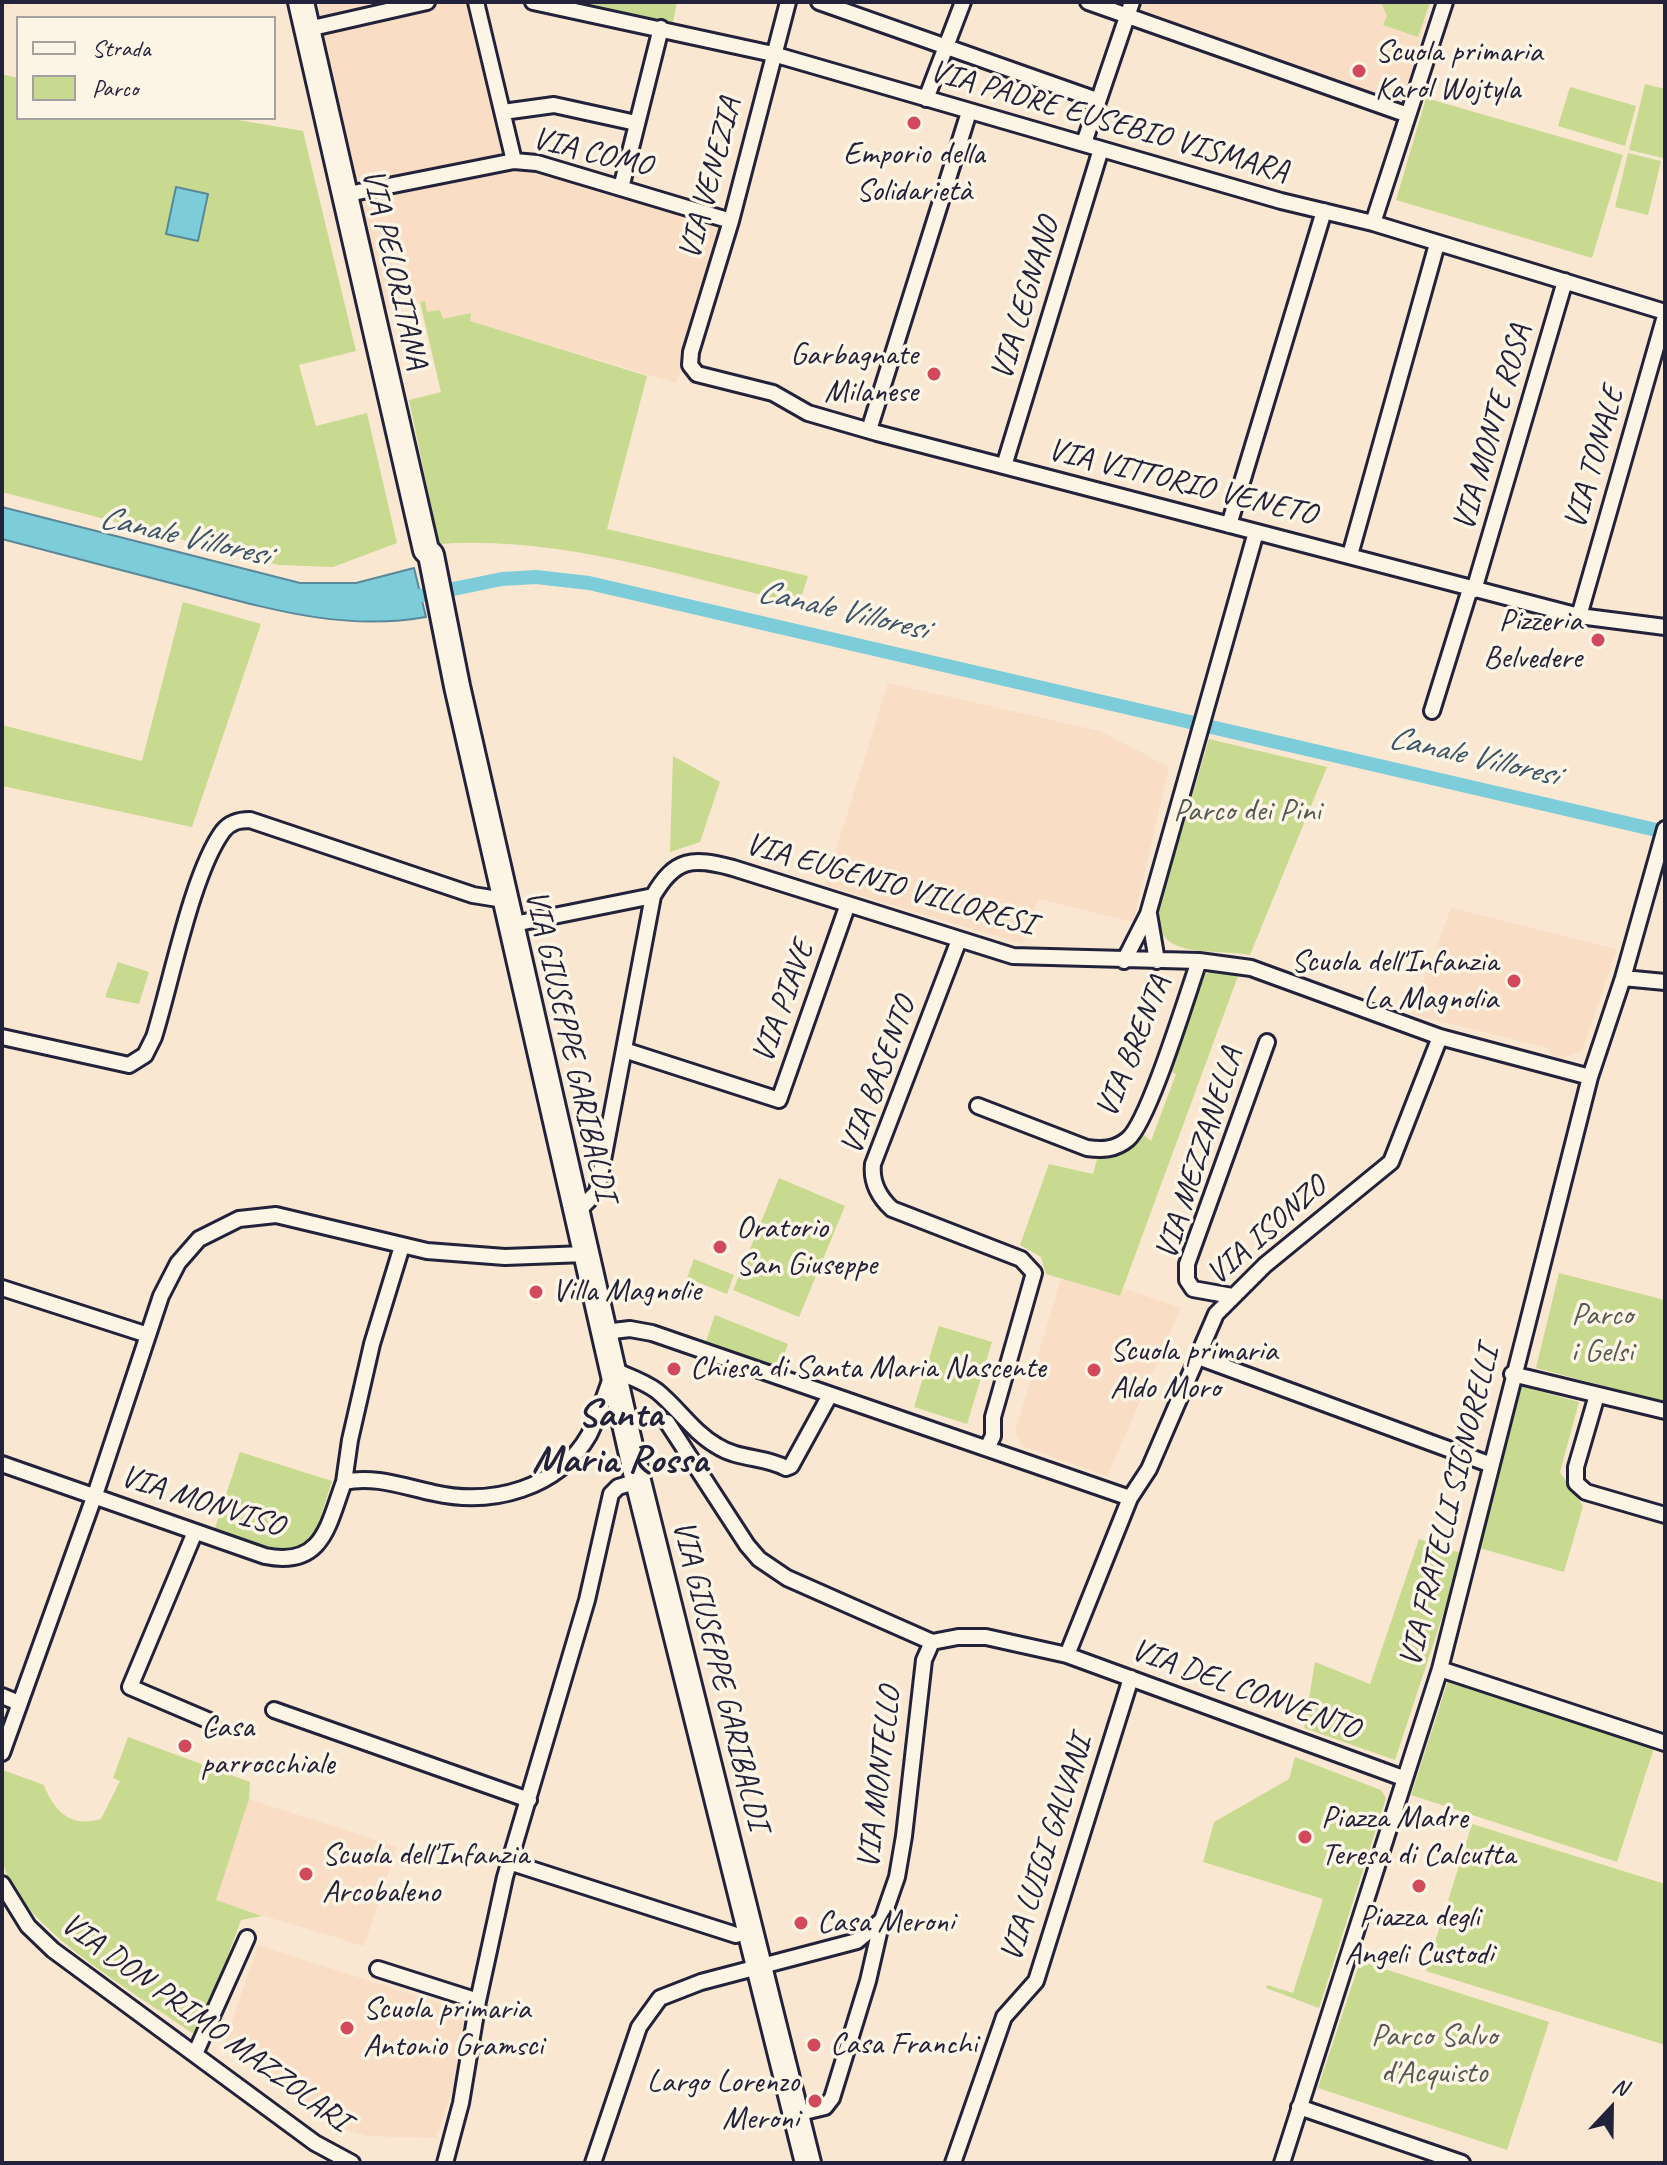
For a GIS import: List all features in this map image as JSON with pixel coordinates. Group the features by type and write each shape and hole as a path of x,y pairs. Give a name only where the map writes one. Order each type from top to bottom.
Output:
{"main road":[{"name":"VIA PELORITANA","path":"301,2 426,550 423,557 441,620"},
{"name":"VIA GIUSEPPE GARIBALDI","path":"441,620 612,1372 808,2163"}],"street":[{"path":"308,29 427,2"},
{"path":"476,2 514,161"},
{"name":"VIA PADRE EUSEBIO VISMARA","path":"533,2 773,54 969,112 1373,223 1665,314"},
{"name":"VIA VENEZIA","path":"692,370 691,352 731,221 788,2"},
{"path":"819,2 1097,100"},
{"path":"926,99 963,2"},
{"path":"1088,2 1130,9 1408,115"},
{"path":"1373,223 1445,2"},
{"path":"1084,143 1130,9"},
{"path":"621,188 661,28"},
{"path":"503,112 554,105 636,123"},
{"path":"869,430 969,112"},
{"name":"VIA LEGNANO","path":"1004,466 1101,149"},
{"name":"VIA COMO","path":"343,195 514,161 537,163 731,221"},
{"path":"1229,525 1324,211"},
{"path":"1350,555 1437,244"},
{"name":"VIA MONTE ROSA","path":"1432,711 1472,590 1565,281"},
{"name":"VIA TONALE","path":"1579,616 1665,314"},
{"name":"VIA VITTORIO VENETO","path":"692,370 773,393 808,413 1472,590 1579,616 1665,627"},
{"path":"1124,961 1148,914 1256,532"},
{"path":"2,1037 129,1065 140,1061 154,1037 208,861 223,830 237,820 250,820 473,895 504,900"},
{"name":"VIA FRATELLI SIGNORELLI","path":"1282,2163 1440,1669 1489,1464 1590,1077 1623,978 1665,829"},
{"name":"VIA EUGENIO VILLORESI","path":"576,1213 597,1192 653,896 665,875 677,866 706,861 1013,956 1199,961 1251,968 1440,1037 1590,1077"},
{"path":"509,925 653,896"},
{"name":"VIA PIAVE","path":"624,1050 779,1100 848,904"},
{"path":"1148,914 1157,961"},
{"name":"VIA BASENTO","path":"959,940 873,1164 872,1175 884,1201 892,1209 1021,1259 1031,1267 1035,1279 993,1417 993,1436 983,1446"},
{"name":"VIA BRENTA","path":"978,1106 1087,1148 1103,1150 1127,1141 1144,1115 1199,961"},
{"path":"1623,978 1665,982"},
{"name":"VIA ISONZO","path":"1067,1655 1130,1498 1149,1469 1216,1314 1304,1231 1391,1162 1440,1037"},
{"name":"VIA MEZZANELLA","path":"1232,1296 1193,1289 1187,1280 1187,1264 1267,1042"},
{"path":"2,1753 95,1497 165,1287 178,1263 199,1239 231,1222 264,1215 288,1217 402,1246 451,1254 505,1257 585,1254"},
{"path":"402,1246 372,1344 350,1440 344,1482 376,1480 467,1500 490,1499 524,1488 562,1467 579,1449 591,1429 612,1372 653,1388 686,1422 718,1447 752,1460 768,1458 786,1468 791,1466 830,1395"},
{"path":"2,1288 148,1335"},
{"path":"604,1332 630,1329 652,1333 1130,1498"},
{"path":"1198,1357 1489,1464"},
{"path":"1512,1374 1665,1411"},
{"path":"1597,1395 1576,1467 1576,1483 1586,1492 1665,1515"},
{"path":"667,1422 759,1559 787,1578 932,1642"},
{"name":"VIA MONVISO","path":"2,1464 265,1556 294,1559 313,1550 321,1540 344,1482"},
{"path":"445,2163 461,2103 478,2001 509,1862 587,1600 611,1494 618,1487 638,1481"},
{"path":"195,1532 130,1687 212,1722"},
{"name":"VIA DEL CONVENTO","path":"932,1642 958,1637 986,1637 1067,1655 1403,1778"},
{"name":"VIA MONTELLO","path":"796,2114 825,2107 832,2098 868,1981 882,1920 897,1877 924,1660 932,1642"},
{"path":"1440,1669 1665,1743"},
{"name":"VIA LUIGI GALVANI","path":"953,2163 1004,2017 1036,1981 1131,1678"},
{"path":"2,1696 19,1703"},
{"path":"274,1710 529,1800"},
{"path":"509,1862 736,1935"},
{"name":"VIA DON PRIMO MAZZOLARI","path":"2,1884 28,1926 53,1950 321,2147 352,2163"},
{"path":"593,2163 639,2027 650,2009 674,1990 857,1941 882,1920"},
{"path":"195,2054 247,1938"},
{"path":"378,1969 478,2001"},
{"path":"1299,2107 1462,2163"}],"shaded area":[{"path":"317,2 469,2 518,166 728,229 676,383 469,321 471,314 443,320 427,312 424,301 382,310"},
{"name":"Scuola primaria Karol Wojtyla","path":"1142,2 1431,2 1401,105 1168,21 1139,9"},
{"path":"888,683 1100,731 1169,767 1133,922 1038,899 1023,944 825,885"},
{"name":"Scuola dell'Infanzia La Magnolia","path":"1451,908 1617,949 1582,1051 1562,1058 1552,1055 1548,1048 1411,1014"},
{"name":"Scuola primaria Aldo Moro","path":"1061,1279 1119,1296 1123,1288 1181,1308 1107,1476 1022,1446 1015,1432"},
{"name":"Scuola dell'Infanzia Arcobaleno","path":"249,1799 397,1847 364,1946 215,1901"},
{"name":"Scuola primaria Antonio Gramsci","path":"258,1945 466,2012 454,2086 436,2138 367,2136 334,2126 224,2045"}],"green space":[{"path":"574,2 677,2 673,22"},
{"path":"1381,2 1430,2 1418,37 1383,25 1387,16"},
{"path":"2,74 16,78 16,120 238,120 303,131 356,351 299,365 316,426 367,413 397,543 333,567 279,565 2,492"},
{"path":"1645,84 1665,89 1663,158 1629,150"},
{"path":"1570,87 1636,106 1625,146 1558,126"},
{"path":"1426,98 1623,155 1592,258 1396,200"},
{"path":"1628,153 1661,161 1648,215 1615,207"},
{"path":"425,301 427,312 440,310 443,319 471,313 470,321 647,376 607,529 808,576 799,604 621,560 575,552 484,543 439,544 409,400 441,392 420,302"},
{"path":"183,602 261,624 192,827 2,786 2,725 142,761"},
{"name":"Parco dei Pini","path":"1209,739 1327,767 1250,955 1177,946 1160,929 1157,914"},
{"path":"673,756 720,782 700,842 670,852"},
{"path":"118,962 149,972 139,1004 105,997"},
{"path":"1210,971 1238,976 1120,1296 1046,1274 1041,1257 1020,1245 1049,1164 1093,1174 1098,1156 1124,1151 1143,1134 1151,1141 1176,1074 1168,1070 1201,977"},
{"path":"779,1178 845,1206 799,1317 733,1290"},
{"path":"694,1259 734,1275 727,1294 687,1278"},
{"name":"Parco i Gelsi","path":"1559,1273 1665,1300 1665,1402 1536,1368"},
{"path":"715,1315 788,1344 779,1369 706,1341"},
{"path":"939,1326 992,1342 967,1424 914,1407"},
{"path":"1517,1385 1579,1402 1560,1472 1583,1506 1564,1572 1472,1546"},
{"path":"240,1452 332,1481 317,1528 299,1551 273,1551 215,1528"},
{"path":"1419,1539 1463,1554 1395,1760 1304,1728 1315,1662 1370,1684"},
{"path":"1448,1681 1654,1748 1617,1862 1411,1795"},
{"path":"128,1737 250,1782 249,1799 216,1900 262,1916 241,1920 201,2029 192,2033 83,1958 55,1935 13,1887 3,1863 3,1770 44,1785 58,1810 72,1819 101,1819 120,1781 113,1778"},
{"path":"1295,1757 1381,1790 1386,1798 1319,2008 1266,1988 1267,1985 1293,1993 1323,1899 1203,1862 1214,1822 1289,1779"},
{"path":"1472,1824 1665,1884 1665,2045 1426,1971"},
{"name":"Parco Salvo d'Acquisto","path":"1360,1961 1549,2022 1507,2150 1318,2088"}],"water":[{"path":"176,187 208,194 198,241 166,234"},
{"path":"2,507 300,583 356,583 414,568 426,617 365,622 335,620 246,603 2,539"}],"waterway":[{"name":"Canale Villoresi","path":"404,599 502,579 536,577 589,583 1665,832"}],"place":[{"name":"Scuola primaria Karol Wojtyla","path":"1359,71"},
{"name":"Emporio della Solidarietà","path":"914,123"},
{"name":"Garbagnate Milanese","path":"934,374"},
{"name":"Pizzeria Belvedere","path":"1598,640"},
{"name":"Scuola dell'Infanzia La Magnolia","path":"1514,981"},
{"name":"Oratorio San Giuseppe","path":"720,1247"},
{"name":"Villa Magnolie","path":"536,1292"},
{"name":"Chiesa di Santa Maria Nascente","path":"674,1369"},
{"name":"Scuola primaria Aldo Moro","path":"1094,1370"},
{"name":"Casa parrocchiale","path":"185,1746"},
{"name":"Piazza Madre Teresa di Calcutta","path":"1305,1837"},
{"name":"Scuola dell'Infanzia Arcobaleno","path":"306,1874"},
{"name":"Piazza degli Angeli Custodi","path":"1419,1886"},
{"name":"Casa Meroni","path":"801,1923"},
{"name":"Scuola primaria Antonio Gramsci","path":"347,2028"},
{"name":"Casa Franchi","path":"814,2045"},
{"name":"Largo Lorenzo Meroni","path":"815,2101"}],"district":[{"name":"Santa Maria Rossa","path":"620,1439"}]}
